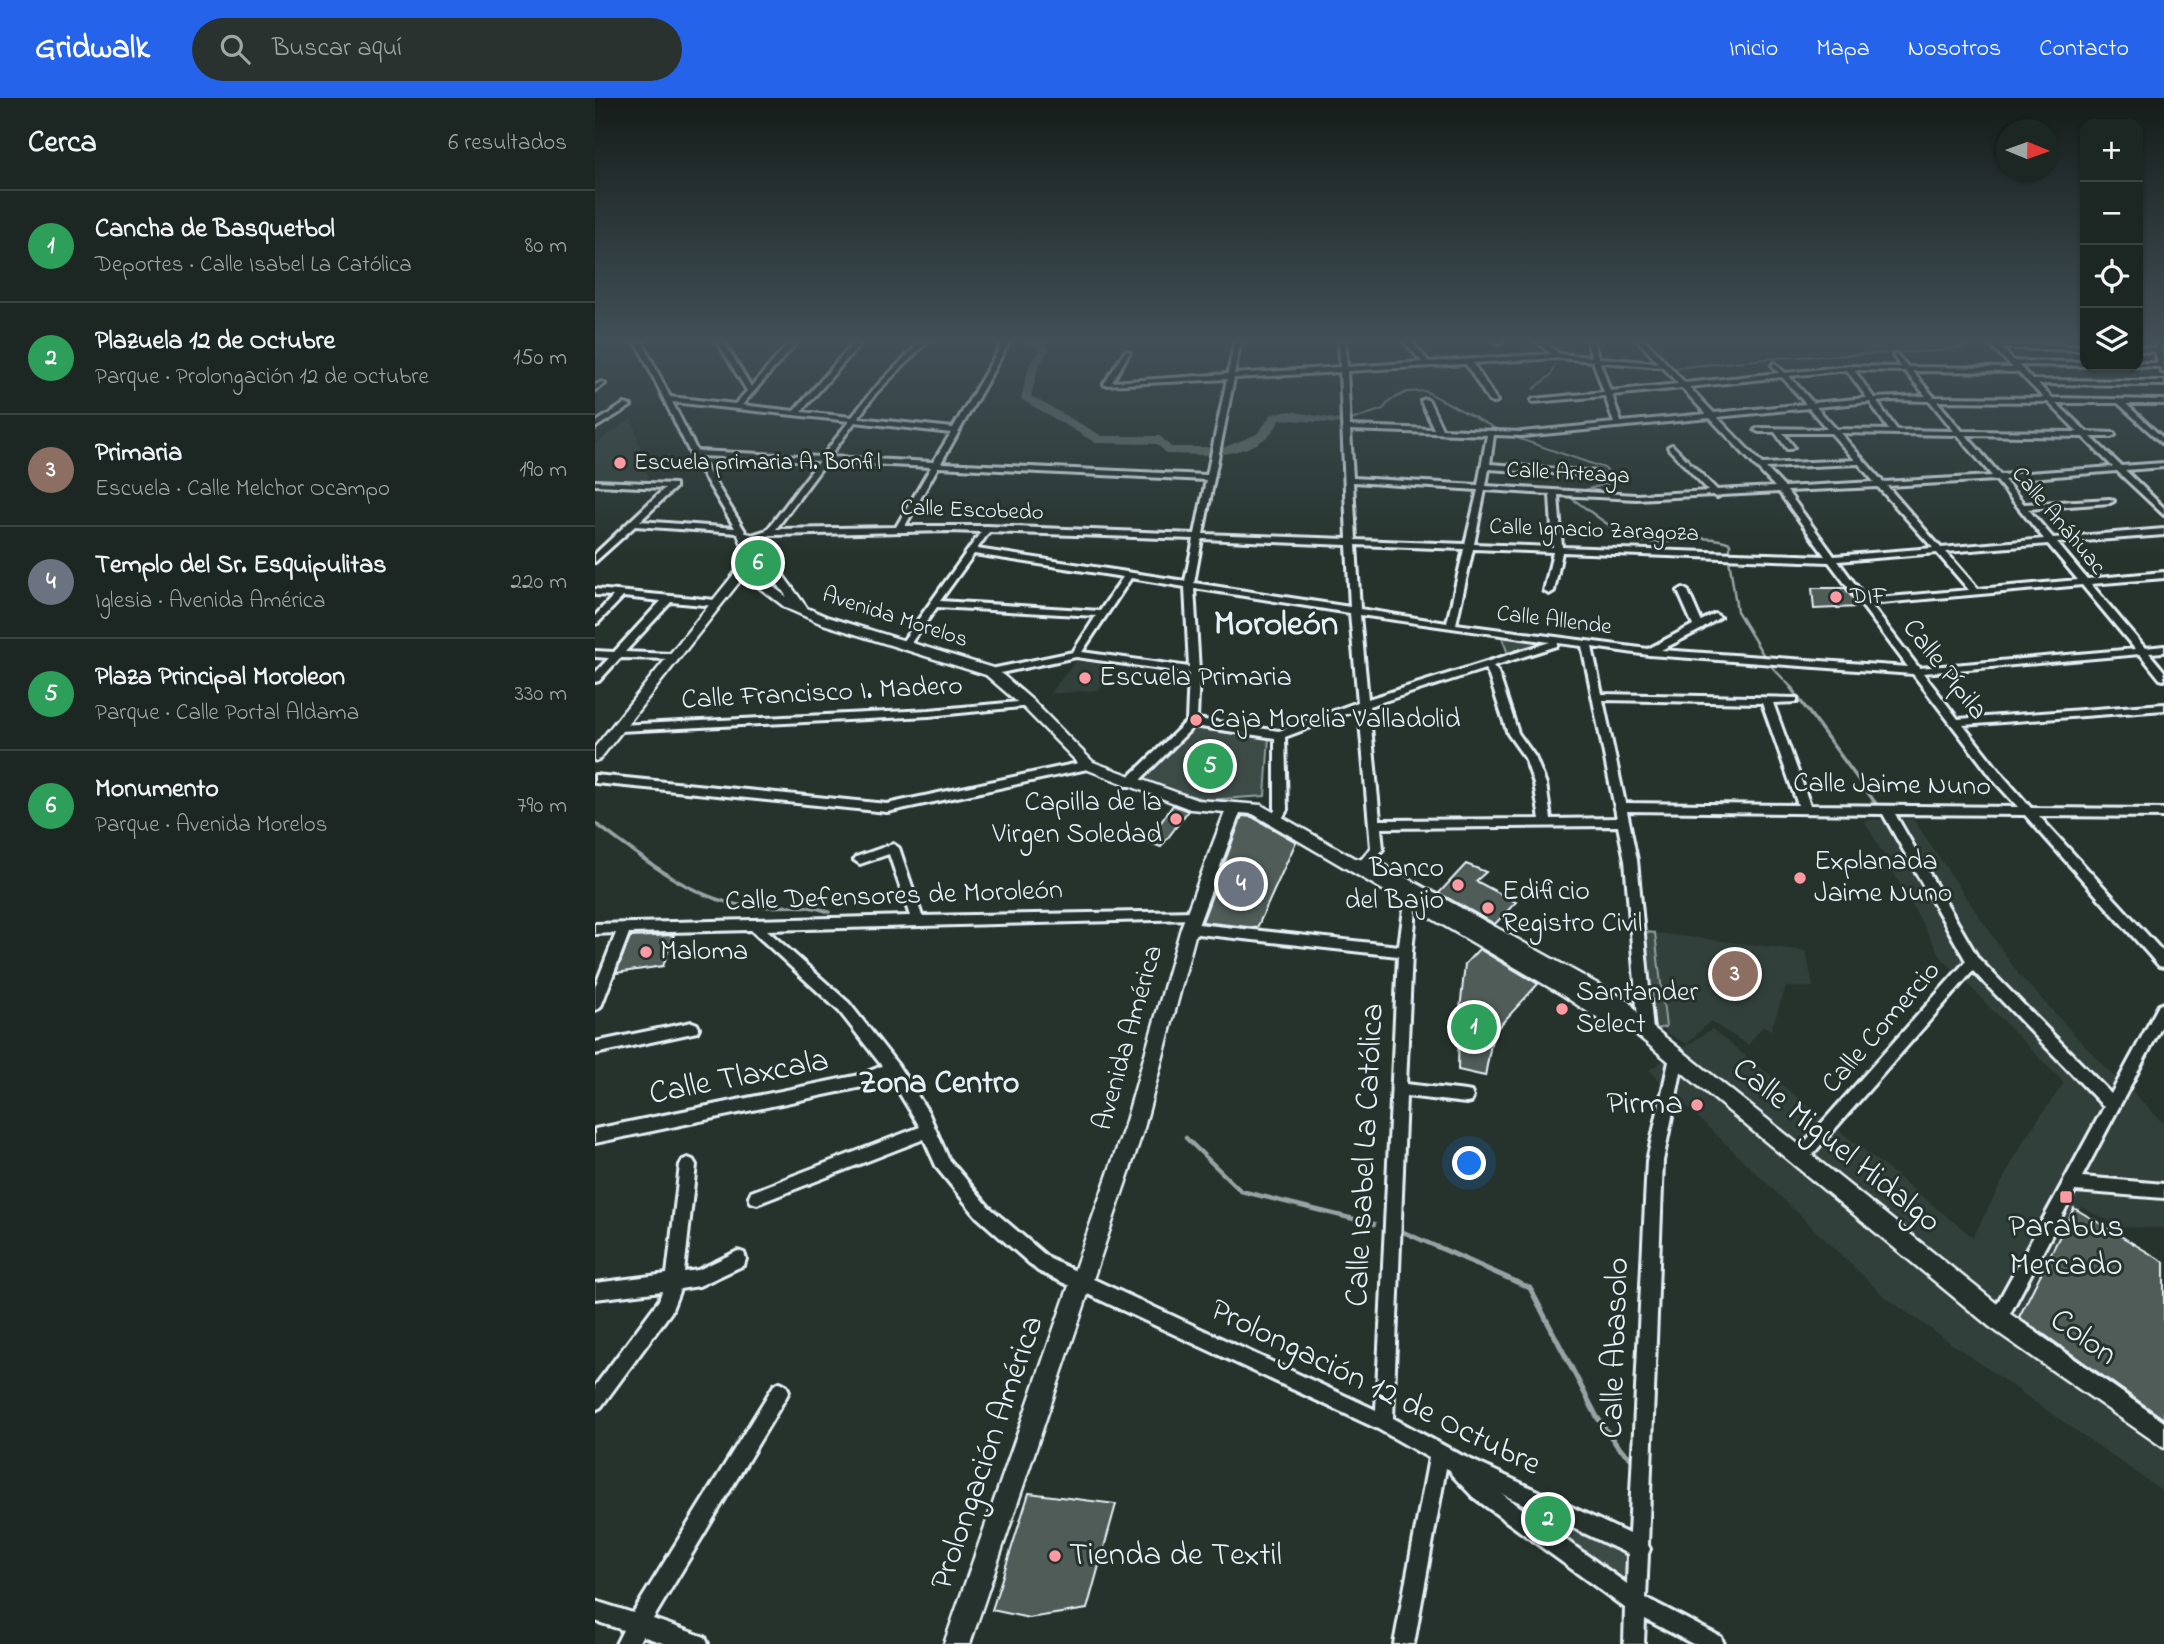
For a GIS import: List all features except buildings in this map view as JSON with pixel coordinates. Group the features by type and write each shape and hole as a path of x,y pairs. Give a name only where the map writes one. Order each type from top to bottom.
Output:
{"street":[{"path":"595,426 620,411"},
{"name":"Avenida Morelos","path":"674,411 694,453 745,536 765,556 801,608 824,620 991,672 1028,704 1089,765"},
{"path":"772,411 957,431"},
{"path":"770,532 859,411"},
{"path":"900,527 968,411"},
{"path":"1130,783 1192,722 1194,671 1189,585 1224,411"},
{"path":"1347,411 1355,612 1377,849 1357,865"},
{"path":"1430,411 1439,431"},
{"path":"1614,411 1619,426"},
{"name":"Calle Pípila","path":"1707,411 1783,491 1863,602 2028,812 2111,900 2164,962"},
{"path":"1348,428 1516,434 1771,411"},
{"path":"1816,411 1976,592"},
{"path":"1880,411 1894,431"},
{"name":"Calle Anáhuac","path":"1940,411 2164,677"},
{"path":"2060,411 2164,513"},
{"path":"2129,411 2164,443"},
{"path":"2149,430 2164,428"},
{"path":"1759,430 2111,435"},
{"path":"1777,430 1790,447"},
{"path":"1451,626 1486,466 1496,433"},
{"path":"1672,447 1717,495"},
{"path":"694,453 1211,478"},
{"path":"1760,466 1861,462"},
{"name":"Calle Arteaga","path":"1351,480 1636,497 1717,495 2164,465"},
{"path":"1486,466 1597,474"},
{"path":"595,483 671,486 635,523 596,557"},
{"path":"1822,488 1832,500"},
{"path":"1549,591 1558,549 1554,494"},
{"path":"2021,507 2110,501"},
{"path":"595,757 746,566 752,554 745,536 635,523"},
{"name":"Calle Escobedo","path":"745,536 770,532 900,527 1353,543"},
{"path":"905,645 987,529"},
{"name":"Calle Ignacio Zaragoza","path":"1353,543 1833,559 2164,532"},
{"name":"Calle Allende","path":"974,551 1560,643 1649,652 1916,671 2164,649"},
{"path":"746,566 765,556"},
{"path":"746,566 790,605 801,608"},
{"path":"1863,602 2164,575"},
{"path":"1076,654 1128,576"},
{"path":"1683,591 1699,627"},
{"path":"595,592 715,603"},
{"path":"595,621 619,595"},
{"path":"595,679 668,599"},
{"path":"936,604 1104,614"},
{"path":"1649,652 1715,617"},
{"path":"1192,722 1280,734 1486,664 1560,643"},
{"path":"1587,646 1631,860 1640,1027"},
{"path":"595,654 672,657"},
{"path":"991,672 1076,654 1194,671"},
{"path":"1486,664 1493,672 1513,734 1533,766 1540,784 1546,822"},
{"path":"1596,697 1793,700"},
{"path":"1766,699 1806,810"},
{"name":"Calle Francisco I. Madero","path":"618,728 929,713 1028,704"},
{"path":"1956,722 2164,707"},
{"path":"1276,819 1281,810 1280,734"},
{"path":"595,779 887,808 1089,765"},
{"name":"Calle Miguel Hidalgo","path":"1089,765 1130,783 1195,805 1256,809 1417,898 1615,1021 1640,1027 1998,1319"},
{"name":"Calle Jaime Nuno","path":"1620,807 2164,813"},
{"name":"Avenida América","path":"1082,1285 1134,1128 1191,921 1234,808"},
{"path":"1887,810 1973,962 2113,1106"},
{"path":"1374,824 1624,822"},
{"path":"860,860 893,848 917,919"},
{"name":"Calle Isabel La Católica","path":"1384,1423 1405,952 1417,898"},
{"name":"Calle Defensores de Moroleón","path":"595,929 917,919 1191,921 1405,952"},
{"path":"754,925 843,1007 892,1068 929,1130 942,1163 983,1212 1044,1265 1082,1285"},
{"path":"595,1004 624,929"},
{"name":"Calle Comercio","path":"1800,1158 1973,962"},
{"path":"1998,1319 2164,1009"},
{"path":"595,1048 692,1028"},
{"name":"Calle Abasolo","path":"1634,1644 1655,1161 1677,1057"},
{"name":"Calle Tlaxcala","path":"595,1136 862,1081 892,1068"},
{"path":"1398,1089 1466,1097"},
{"path":"757,1197 929,1130"},
{"path":"595,1401 665,1306 674,1283 688,1165"},
{"path":"2071,1183 2164,1191"},
{"path":"595,1291 699,1278 738,1259"},
{"name":"Prolongación 12 de Octubre","path":"1082,1285 1384,1423 1446,1458 1640,1549"},
{"name":"Prolongación América","path":"957,1644 1082,1285"},
{"name":"Colon","path":"1998,1319 2164,1436"},
{"path":"627,1644 780,1391"},
{"path":"1446,1458 1479,1490 1637,1604 1714,1644"},
{"path":"1404,1644 1446,1458"},
{"path":"595,1611 698,1644"}],"shaded area":[{"name":"Escuela primaria A. Bonfil","path":"632,418 650,483 595,482 595,444"},
{"path":"1501,634 1560,643 1509,657"},
{"name":"Escuela Primaria","path":"1076,661 1115,665 1099,690 1049,694"},
{"path":"1191,728 1269,737 1265,796 1207,800 1141,782"},
{"path":"1913,819 2019,975 2118,1081 2099,1119 2111,1130 2131,1090 2164,1124 2164,1228 2120,1227 2082,1207 2034,1280 2164,1370 2164,1492 1885,1297 1649,1070 1712,1029 1973,1237 2025,1138 2064,1083 1941,957 1864,820"},
{"path":"1637,931 1655,933 1666,1027 1646,1031"},
{"path":"1655,933 1806,951 1813,987 1786,987 1771,1030 1763,1026 1748,1045 1710,1021 1687,1044 1666,1033"},
{"path":"1454,1462 1640,1549 1637,1604"}],"waterway":[{"path":"1050,411 1100,440 1160,440 1167,450 1207,451"},
{"path":"1351,420 1377,411"},
{"path":"1463,411 1502,432"},
{"path":"1224,450 1255,441 1267,431 1276,416 1290,414 1341,421"},
{"path":"1511,436 1604,468 1615,476 1610,483 1577,492"},
{"path":"1571,498 1618,530 1638,540 1720,540 1730,543 1730,554"},
{"path":"1729,559 1737,611 1764,656"},
{"path":"1772,667 1793,689"},
{"path":"1791,688 1877,805"},
{"path":"595,823 663,872 719,900 751,907 796,906 829,912"},
{"path":"1186,1138 1241,1191 1374,1224"},
{"path":"1401,1231 1442,1249"},
{"path":"1438,1247 1530,1288 1597,1417 1618,1447 1633,1460"}],"place":[{"name":"Escuela primaria A. Bonfil","path":"620,463"},
{"name":"Monumento","path":"758,563"},
{"name":"DIF","path":"1836,597"},
{"name":"Escuela Primaria","path":"1085,678"},
{"name":"Caja Morelia Valladolid","path":"1196,720"},
{"name":"Plaza Principal Moroleon","path":"1210,766"},
{"name":"Capilla de la Virgen Soledad","path":"1176,819"},
{"name":"Explanada Jaime Nuno","path":"1800,878"},
{"name":"Templo del Sr. Esquipulitas","path":"1241,884"},
{"name":"Banco del Bajio","path":"1458,885"},
{"name":"Edificio Registro Civil","path":"1488,908"},
{"name":"Maloma","path":"646,952"},
{"name":"Primaria","path":"1735,974"},
{"name":"Santander Select","path":"1562,1009"},
{"name":"Cancha de Basquetbol","path":"1474,1027"},
{"name":"Pirma","path":"1697,1105"},
{"name":"Parabus Mercado","path":"2066,1197"},
{"name":"Plazuela 12 de Octubre","path":"1548,1519"},
{"name":"Tienda de Textil","path":"1055,1556"}],"district":[{"name":"Moroleón","path":"1276,625"},
{"name":"Zona Centro","path":"939,1084"}]}
